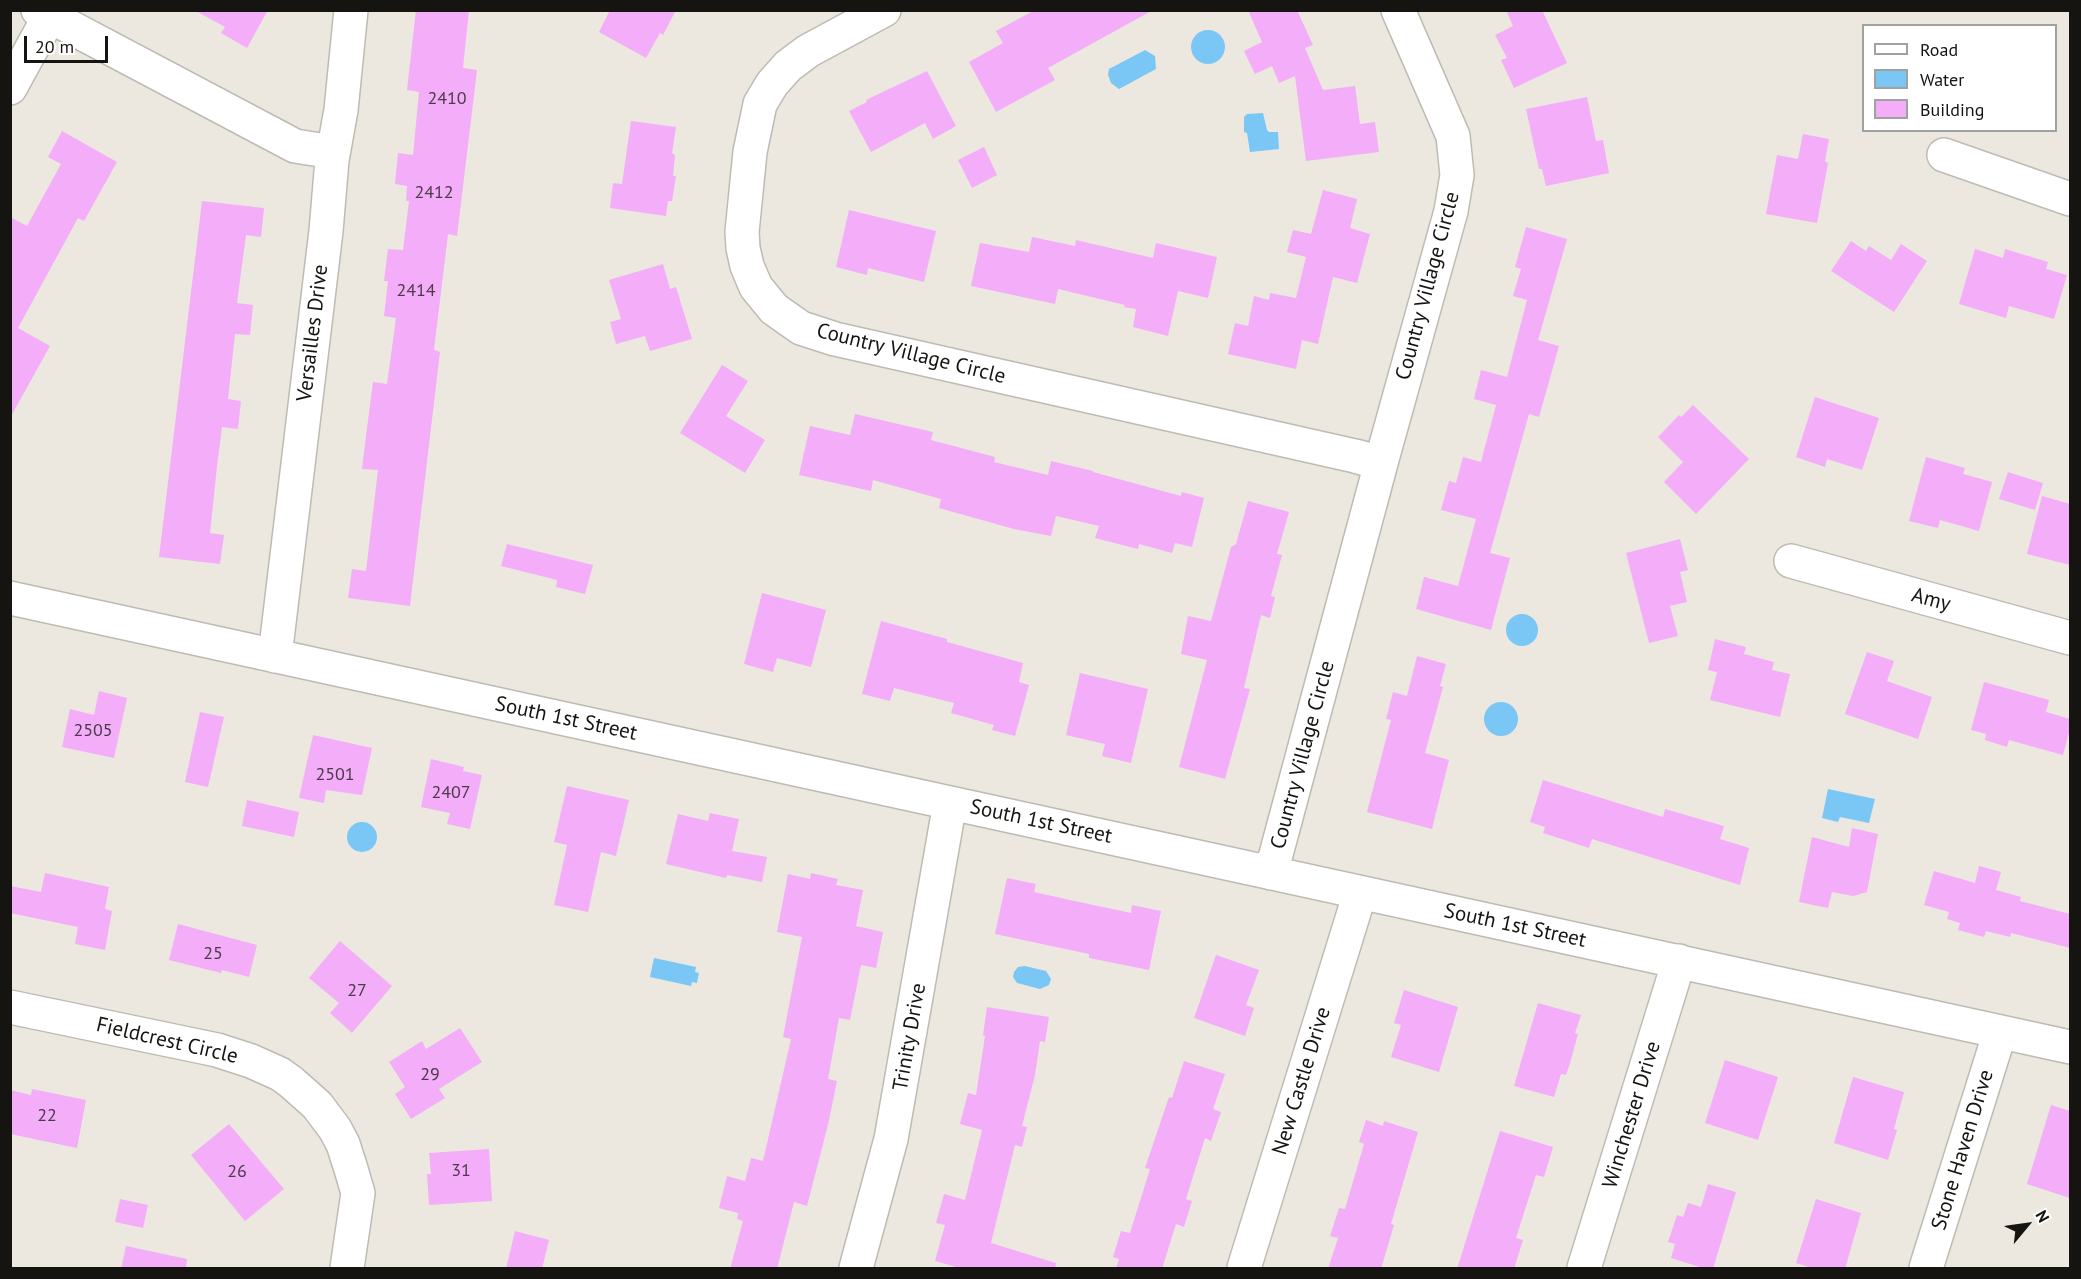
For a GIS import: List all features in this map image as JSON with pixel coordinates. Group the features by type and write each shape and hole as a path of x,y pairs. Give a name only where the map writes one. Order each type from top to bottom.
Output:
{"street":[{"name":"Versailles Drive","path":"275,656 351,10"},
{"name":"Country Village Circle","path":"884,10 808,51 788,66 772,84 760,104 750,152 742,232 743,248 747,266 756,287 774,309 801,328 835,339 1381,463"},
{"name":"Country Village Circle","path":"1271,873 1451,211 1457,175 1453,136 1398,10"},
{"path":"10,88 44,14 295,146 333,152"},
{"path":"1944,155 2070,199"},
{"name":"Amy","path":"1791,561 2070,638"},
{"name":"South 1st Street","path":"10,598 2070,1047"},
{"name":"Trinity Drive","path":"856,1269 891,1139 951,803"},
{"name":"New Castle Drive","path":"1244,1269 1360,893"},
{"name":"Winchester Drive","path":"1584,1269 1679,962"},
{"name":"Fieldcrest Circle","path":"10,1007 216,1050 251,1061 291,1082 317,1105 335,1129 343,1144 354,1177 358,1193 347,1269"},
{"name":"Stone Haven Drive","path":"1926,1269 2000,1032"}],"water":[{"path":"1208,30 1220,35 1225,47 1220,59 1208,64 1196,59 1191,47 1196,35"},
{"path":"1145,50 1155,56 1156,69 1119,89 1111,83 1108,75 1109,69"},
{"path":"1263,113 1267,130 1278,132 1279,149 1250,152 1247,133 1244,132 1244,117 1247,114"},
{"path":"1522,614 1533,619 1538,630 1533,641 1522,646 1511,641 1506,630 1511,619"},
{"path":"1501,702 1513,707 1518,719 1513,731 1501,736 1489,731 1484,719 1489,707"},
{"path":"1828,789 1875,799 1869,823 1840,817 1838,822 1822,818"},
{"path":"362,822 373,826 377,837 373,848 362,852 351,848 347,837 351,826"},
{"path":"654,958 696,967 695,972 699,973 697,983 692,982 691,986 650,977"},
{"path":"1025,966 1046,971 1051,979 1049,985 1040,989 1017,983 1013,977 1014,972 1018,967"}],"building":[{"path":"194,10 268,10 247,48 221,33 225,27"},
{"path":"416,10 469,10 463,68 477,70 457,236 448,234 434,350 440,352 410,606 348,598 352,569 366,571 378,470 362,469 373,382 387,384 396,318 384,316 388,281 384,281 388,249 403,250 409,201 406,201 407,186 395,184 398,153 413,155 419,92 407,90"},
{"path":"610,10 676,10 663,35 660,33 646,58 599,32"},
{"path":"1035,10 1153,10 1048,68 1055,80 996,112 969,62 1003,43 996,31"},
{"path":"1248,10 1297,10 1313,45 1305,48 1323,90 1355,86 1360,124 1375,122 1379,152 1306,161 1295,76 1279,83 1272,66 1255,74 1244,51 1262,42"},
{"path":"1506,10 1542,10 1567,63 1514,88 1501,60 1507,58 1495,35 1513,26"},
{"path":"927,71 956,126 933,139 925,123 871,152 849,111 867,102 866,100"},
{"path":"1587,97 1596,141 1603,140 1609,173 1546,186 1542,169 1539,169 1526,109"},
{"path":"631,121 676,127 672,153 675,155 673,176 676,176 672,201 668,201 666,216 610,208 613,183 622,184"},
{"path":"62,131 117,162 84,221 78,218 18,328 50,346 10,418 10,217 27,226 61,164 48,157"},
{"path":"1803,134 1829,139 1825,161 1828,163 1817,223 1766,214 1777,155 1798,159"},
{"path":"984,147 997,175 972,188 958,160"},
{"path":"1323,190 1357,199 1350,228 1370,234 1357,283 1333,277 1318,344 1302,340 1296,369 1228,354 1235,323 1248,326 1254,296 1269,300 1270,293 1296,298 1306,257 1287,252 1293,230 1311,234"},
{"path":"202,201 264,208 261,237 246,235 237,303 253,305 250,335 235,334 228,399 241,401 238,429 222,427 217,466 210,533 224,535 220,564 159,557"},
{"path":"849,210 936,231 924,282 868,268 867,275 836,267"},
{"path":"1526,227 1567,239 1538,340 1559,346 1539,417 1529,414 1490,553 1510,558 1491,630 1416,609 1424,577 1458,586 1476,519 1441,510 1449,481 1456,483 1463,457 1481,462 1496,405 1474,399 1481,370 1507,377 1527,300 1513,296 1521,269 1515,267"},
{"path":"1032,237 1075,246 1076,240 1153,258 1156,243 1217,257 1208,298 1178,291 1168,336 1133,327 1136,309 1124,307 1125,305 1058,289 1055,304 971,286 980,243 1029,252"},
{"path":"1851,241 1866,251 1869,246 1891,260 1901,244 1927,261 1894,312 1831,271"},
{"path":"1975,249 2003,258 2005,249 2048,262 2046,269 2067,275 2054,319 2009,306 2006,318 1959,304"},
{"path":"663,264 670,289 676,287 692,339 650,351 645,336 616,344 610,322 621,319 609,280"},
{"path":"722,365 748,381 726,416 765,440 745,473 680,433"},
{"path":"1815,397 1879,418 1862,470 1827,459 1825,467 1796,457"},
{"path":"1693,405 1749,459 1696,514 1664,482 1683,462 1658,437 1679,415 1681,417"},
{"path":"855,414 933,432 931,440 995,457 994,462 1048,475 1051,461 1181,496 1182,492 1204,498 1192,547 1175,543 1172,553 1139,544 1138,549 1095,538 1099,526 1056,516 1051,536 1014,529 939,508 941,499 873,480 871,491 799,475 810,426 850,435"},
{"path":"1926,457 1965,468 1963,474 1992,482 1979,531 1940,520 1938,528 1909,521"},
{"path":"2008,472 2043,483 2035,510 1999,499"},
{"path":"2042,496 2070,504 2070,565 2027,554"},
{"path":"1248,501 1289,512 1277,554 1282,555 1271,596 1275,597 1270,618 1261,615 1244,688 1250,689 1225,779 1179,767 1207,660 1181,654 1188,616 1211,621 1231,547 1236,544"},
{"path":"1680,539 1688,570 1680,572 1687,602 1670,606 1678,636 1649,643 1626,553"},
{"path":"507,544 593,565 585,594 556,587 557,580 501,566"},
{"path":"762,593 826,610 811,667 777,658 773,672 744,664"},
{"path":"881,621 1023,663 1019,682 1029,685 1015,736 992,730 994,725 951,713 954,703 894,688 890,701 862,694"},
{"path":"1715,639 1746,647 1744,654 1774,662 1772,670 1790,674 1780,717 1710,700 1717,672 1708,670"},
{"path":"1867,652 1894,661 1887,681 1932,697 1918,739 1845,714"},
{"path":"1417,656 1446,664 1440,686 1443,687 1425,753 1449,760 1432,829 1367,812 1391,720 1386,719 1393,692 1407,696"},
{"path":"1080,673 1148,689 1131,763 1102,756 1105,744 1066,735"},
{"path":"1984,682 2049,700 2046,712 2070,719 2070,729 2063,755 2009,740 2007,747 1985,740 1986,734 1971,730"},
{"path":"99,691 127,698 114,758 62,747 70,709 94,715"},
{"path":"200,712 224,717 208,787 185,782"},
{"path":"313,735 372,748 362,795 326,790 324,803 299,798"},
{"path":"431,759 464,767 463,771 482,775 470,829 447,824 450,813 421,807"},
{"path":"1543,780 1663,817 1665,809 1724,826 1720,839 1749,848 1740,885 1592,839 1589,848 1543,833 1545,827 1530,822"},
{"path":"567,786 629,800 616,856 601,852 588,912 554,905 567,845 554,842"},
{"path":"247,800 299,812 294,837 242,826"},
{"path":"710,813 739,819 732,851 767,857 762,882 727,875 726,878 666,864 678,814 708,821"},
{"path":"1852,828 1878,834 1867,892 1853,896 1832,892 1828,908 1799,902 1812,837 1849,847"},
{"path":"1979,866 2001,872 1996,890 2021,897 2020,901 2070,914 2070,948 2011,933 2010,937 1986,931 1984,937 1958,930 1960,923 1947,919 1949,912 1924,905 1934,871 1975,883"},
{"path":"45,873 109,887 105,909 112,911 105,950 75,944 78,927 10,913 10,886 41,892"},
{"path":"811,873 838,879 836,885 863,890 856,926 883,932 876,968 861,965 850,1020 839,1018 828,1079 837,1081 828,1125 807,1206 794,1202 777,1269 730,1269 743,1221 737,1219 738,1213 719,1208 727,1176 745,1181 751,1158 763,1161 791,1039 783,1037 802,937 777,932 788,874 810,879"},
{"path":"1007,878 1036,884 1034,892 1070,900 1131,913 1132,905 1161,911 1149,970 1089,958 1089,954 995,934"},
{"path":"178,924 257,945 249,977 222,970 221,973 169,960"},
{"path":"340,941 392,986 352,1033 330,1013 339,1003 309,978"},
{"path":"1216,955 1259,970 1246,1005 1254,1008 1245,1036 1194,1018"},
{"path":"1404,990 1458,1007 1439,1072 1391,1057 1401,1025 1394,1023"},
{"path":"1538,1003 1581,1015 1575,1033 1578,1034 1570,1063 1566,1075 1561,1074 1554,1097 1514,1086"},
{"path":"987,1007 1049,1017 1045,1042 1040,1041 1035,1075 1022,1126 1027,1127 1022,1147 1015,1145 991,1243 1056,1263 1055,1269 963,1269 935,1261 945,1225 936,1223 944,1194 965,1200 982,1130 960,1124 968,1093 976,1095"},
{"path":"460,1028 482,1062 439,1089 445,1098 411,1119 395,1094 405,1087 389,1062 422,1041 426,1049"},
{"path":"1725,1060 1778,1077 1758,1140 1705,1123"},
{"path":"1184,1061 1225,1074 1213,1109 1221,1112 1211,1141 1205,1138 1186,1199 1192,1201 1184,1227 1176,1224 1162,1269 1116,1269 1119,1259 1113,1257 1121,1231 1130,1233 1150,1169 1145,1168"},
{"path":"1853,1077 1904,1092 1894,1129 1897,1130 1888,1160 1834,1143"},
{"path":"32,1089 86,1100 77,1148 10,1134 10,1090 31,1095"},
{"path":"2051,1105 2070,1111 2070,1198 2027,1184"},
{"path":"1366,1120 1383,1126 1384,1121 1418,1132 1391,1224 1394,1225 1381,1269 1328,1269 1338,1238 1330,1236 1339,1208 1345,1209 1364,1144 1359,1142"},
{"path":"229,1124 284,1189 245,1221 191,1155"},
{"path":"1500,1131 1553,1147 1544,1177 1536,1175 1516,1238 1523,1240 1514,1269 1457,1269"},
{"path":"489,1149 492,1201 429,1205 427,1174 431,1174 429,1153"},
{"path":"1708,1184 1736,1192 1713,1269 1671,1258 1675,1244 1668,1242 1677,1215 1683,1217 1688,1203 1701,1207"},
{"path":"120,1199 148,1205 143,1228 115,1222"},
{"path":"1816,1199 1861,1213 1845,1269 1815,1269 1796,1263"},
{"path":"515,1231 549,1240 542,1269 506,1269"},
{"path":"126,1246 187,1259 186,1269 121,1269"}]}
